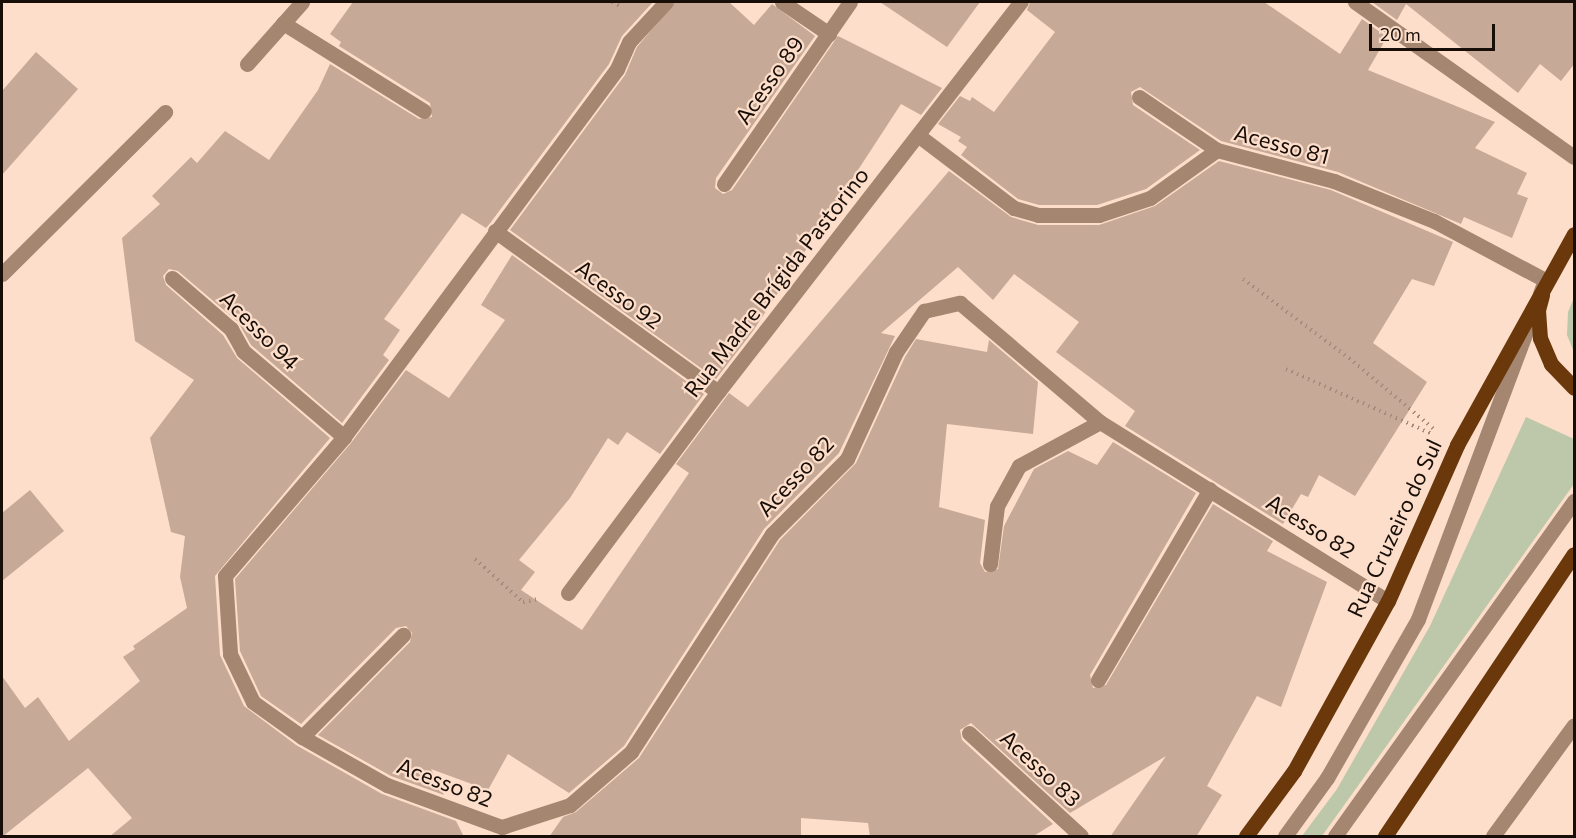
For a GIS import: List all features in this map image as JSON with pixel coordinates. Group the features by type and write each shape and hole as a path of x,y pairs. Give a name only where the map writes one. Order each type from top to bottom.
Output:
{"main road":[{"name":"Rua Cruzeiro do Sul","path":"1246,837 1294,771 1388,601 1457,445 1545,280 1575,234"},
{"path":"1545,280 1538,310 1540,338 1551,364 1575,388"},
{"path":"1385,837 1575,554"}],"street":[{"path":"247,64 302,2"},
{"name":"Acesso 82","path":"666,2 629,42 617,69 344,437 230,568 223,585 230,654 253,702 302,737 387,785 502,832 570,805 631,752 772,534 847,459 896,352 924,311 960,303 1100,422 1388,601"},
{"path":"782,2 829,34"},
{"name":"Acesso 89","path":"724,184 850,2"},
{"name":"Rua Madre Brígida Pastorino","path":"568,593 718,392 1022,2"},
{"path":"1355,2 1575,157"},
{"path":"283,23 424,111"},
{"path":"1139,97 1217,150"},
{"path":"2,274 165,112"},
{"name":"Acesso 81","path":"919,136 1014,208 1038,214 1099,215 1150,198 1217,150 1334,181 1434,222 1545,280"},
{"name":"Acesso 92","path":"495,231 718,392"},
{"name":"Acesso 94","path":"172,278 231,329 243,351 344,437"},
{"path":"1285,837 1327,778 1418,619 1545,280"},
{"path":"990,564 997,506 1019,466 1100,422"},
{"path":"1098,680 1210,489"},
{"path":"1335,837 1575,501"},
{"path":"302,737 403,635"},
{"path":"1492,837 1575,724"},
{"name":"Acesso 83","path":"969,733 1081,837"}],"path":[{"path":"1243,279 1349,358 1411,413 1457,445"},
{"path":"1286,369 1457,445"},
{"path":"475,559 523,602 568,593"}],"green space":[{"path":"1574,298 1574,352 1567,335 1568,312"},
{"path":"1526,417 1574,439 1574,484 1322,836 1302,836 1337,789 1430,626"}],"building":[{"path":"353,2 653,2 622,36 609,64 486,228 462,213 384,319 400,330 383,355 389,360 342,423 251,345 238,322 178,271 169,269 163,276 166,285 223,335 237,358 330,438 215,576 220,655 244,706 296,745 382,794 456,821 464,837 109,837 132,818 88,768 2,837 2,676 25,708 38,697 69,741 140,681 123,657 135,649 133,646 187,608 180,577 185,536 171,532 150,438 194,380 135,341 122,238 160,204 152,196 191,157 197,163 225,131 269,160 318,90 330,64 419,119 432,117 430,103 339,46 341,42 330,34"},
{"path":"675,2 729,2 754,25 772,4 815,36 716,178 715,188 723,194 732,190 838,36 942,88 921,115 901,104 753,331 716,379 510,230 625,75 637,47"},
{"path":"880,2 980,2 947,47"},
{"path":"1030,2 1264,2 1340,54 1362,19 1387,37 1368,70 1495,122 1475,148 1527,173 1517,194 1528,198 1512,238 1464,217 1461,224 1338,172 1221,141 1140,87 1131,92 1133,105 1200,150 1146,189 1097,205 1039,205 1018,199 961,155 967,147 958,141 961,137 938,124 960,96 970,101 972,97 994,112 1055,32 1027,10"},
{"path":"1372,2 1575,2 1575,63 1561,81 1540,64 1518,93 1406,4 1397,20"},
{"path":"36,52 78,89 2,175 2,91"},
{"path":"1219,161 1331,190 1453,242 1434,286 1412,279 1373,343 1427,382 1355,496 1319,475 1308,497 1301,494 1283,524 1125,426 1135,411 1056,352 1079,322 1014,274 993,300 958,267 881,333 895,336 839,453 764,529 624,746 569,793 508,754 488,790 431,769 444,795 391,776 318,735 410,642 412,633 406,626 396,628 301,724 261,696 240,651 235,579 351,443 406,370 449,398 505,320 481,305 512,255 704,394 660,454 627,432 618,445 608,438 570,498 519,560 535,572 521,590 582,630 689,473 676,464 729,393 748,407 949,171 1011,217 1038,225 1099,225 1155,206"},
{"path":"916,339 987,352 989,340 1038,382 1033,434 947,424 939,507 985,520 980,563 985,572 998,569 1004,526 1034,469 1068,451 1097,465 1113,442 1196,493 1090,675 1093,688 1106,685 1213,504 1273,541 1267,551 1327,582 1281,707 1257,696 1207,786 1222,795 1196,837 1110,837 1166,756 1070,813 971,723 960,730 962,740 1053,824 1032,837 870,837 868,823 801,818 801,837 549,837 563,817 576,812 639,758 780,540 856,463 905,357"},
{"path":"30,490 64,531 2,581 2,513"}]}
